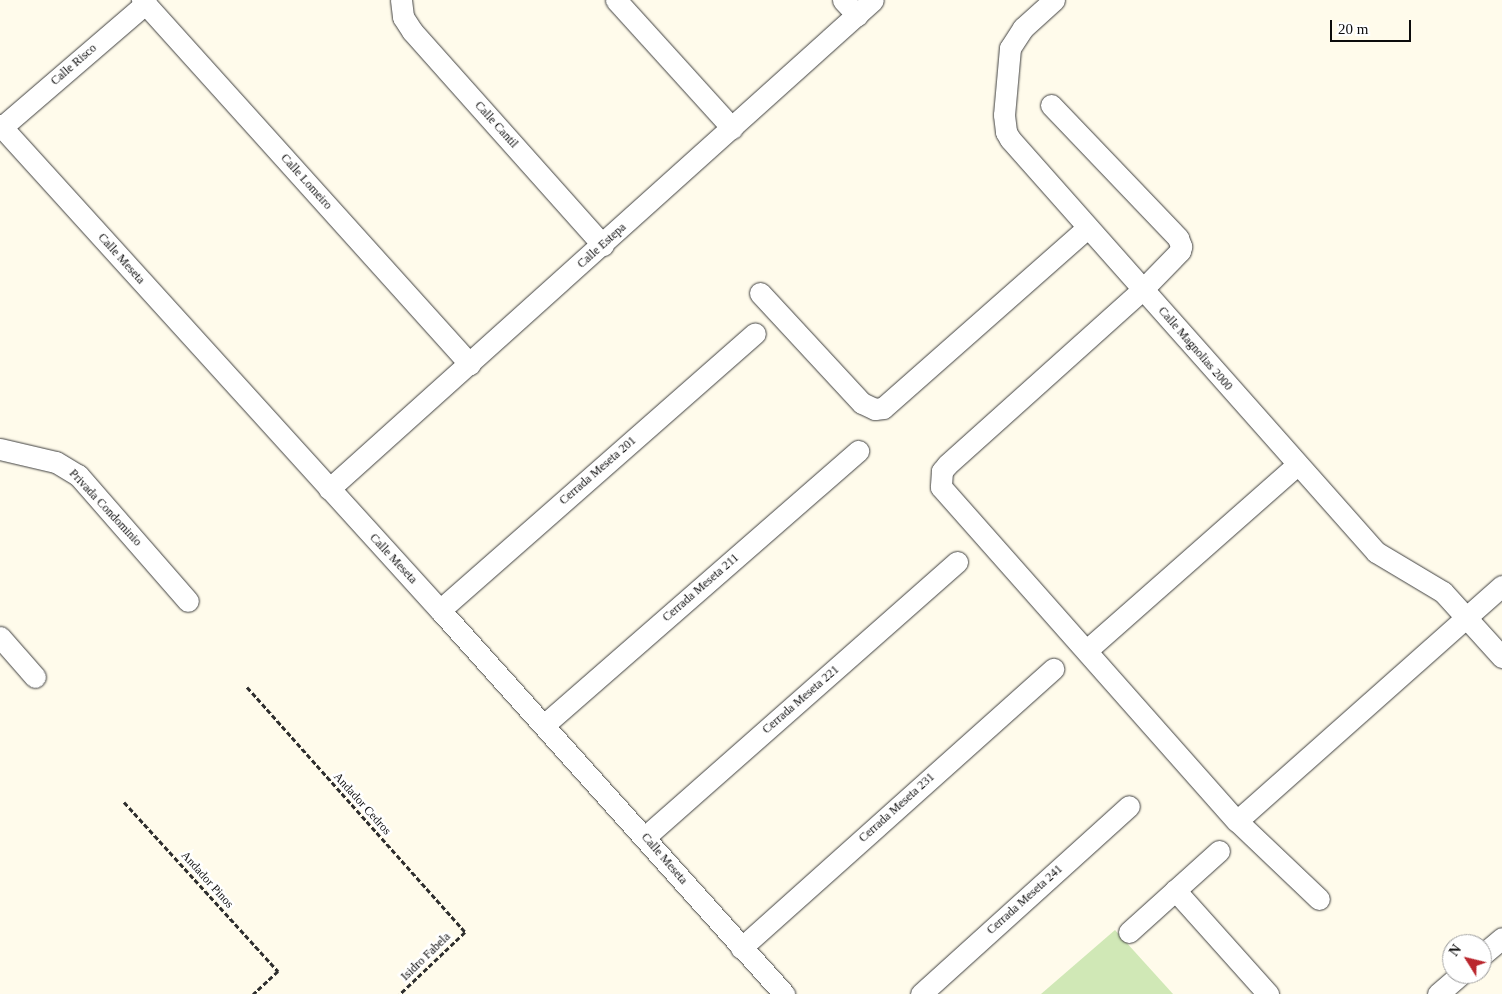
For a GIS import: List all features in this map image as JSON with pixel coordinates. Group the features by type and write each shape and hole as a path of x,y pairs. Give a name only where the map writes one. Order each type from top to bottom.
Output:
{"street":[{"name":"Calle Cantil","path":"401,0 404,17 412,31 603,245"},
{"path":"616,0 732,128"},
{"name":"Calle Estepa","path":"329,489 732,128 850,8 873,0"},
{"name":"Calle Magnolias 2000","path":"1054,0 1022,28 1013,40 1009,56 1004,123 1014,146 1376,552 1388,561 1433,584 1502,657"},
{"name":"Calle Risco","path":"1,126 144,2"},
{"name":"Calle Lomeiro","path":"144,2 470,364"},
{"path":"1051,105 1180,242 1180,252 1143,289 947,465 942,471 940,479 946,494 1087,650 1237,821 1319,899"},
{"name":"Calle Meseta","path":"1,126 544,725 784,994"},
{"path":"760,293 862,403 868,407 883,408 1088,227"},
{"name":"Cerrada Meseta 201","path":"440,610 755,333"},
{"name":"Privada Condominio","path":"0,449 56,462 78,476 188,602"},
{"name":"Cerrada Meseta 211","path":"544,725 858,451"},
{"path":"1087,650 1298,465"},
{"name":"Cerrada Meseta 221","path":"645,837 957,562"},
{"path":"1237,821 1502,586"},
{"path":"0,637 34,676"},
{"name":"Cerrada Meseta 231","path":"741,948 1053,669"},
{"name":"Cerrada Meseta 241","path":"921,994 1129,806"},
{"path":"1129,932 1219,851"},
{"path":"1175,890 1268,994"},
{"path":"1492,946 1502,938"},
{"path":"1438,994 1450,984"}],"path":[{"name":"Andador Cedros","path":"247,687 465,932"},
{"name":"Andador Pinos","path":"124,802 278,971 253,994"},
{"name":"Isidro Fabela","path":"400,994 465,932"}],"green space":[{"path":"1115,930 1173,994 1041,994"}]}
